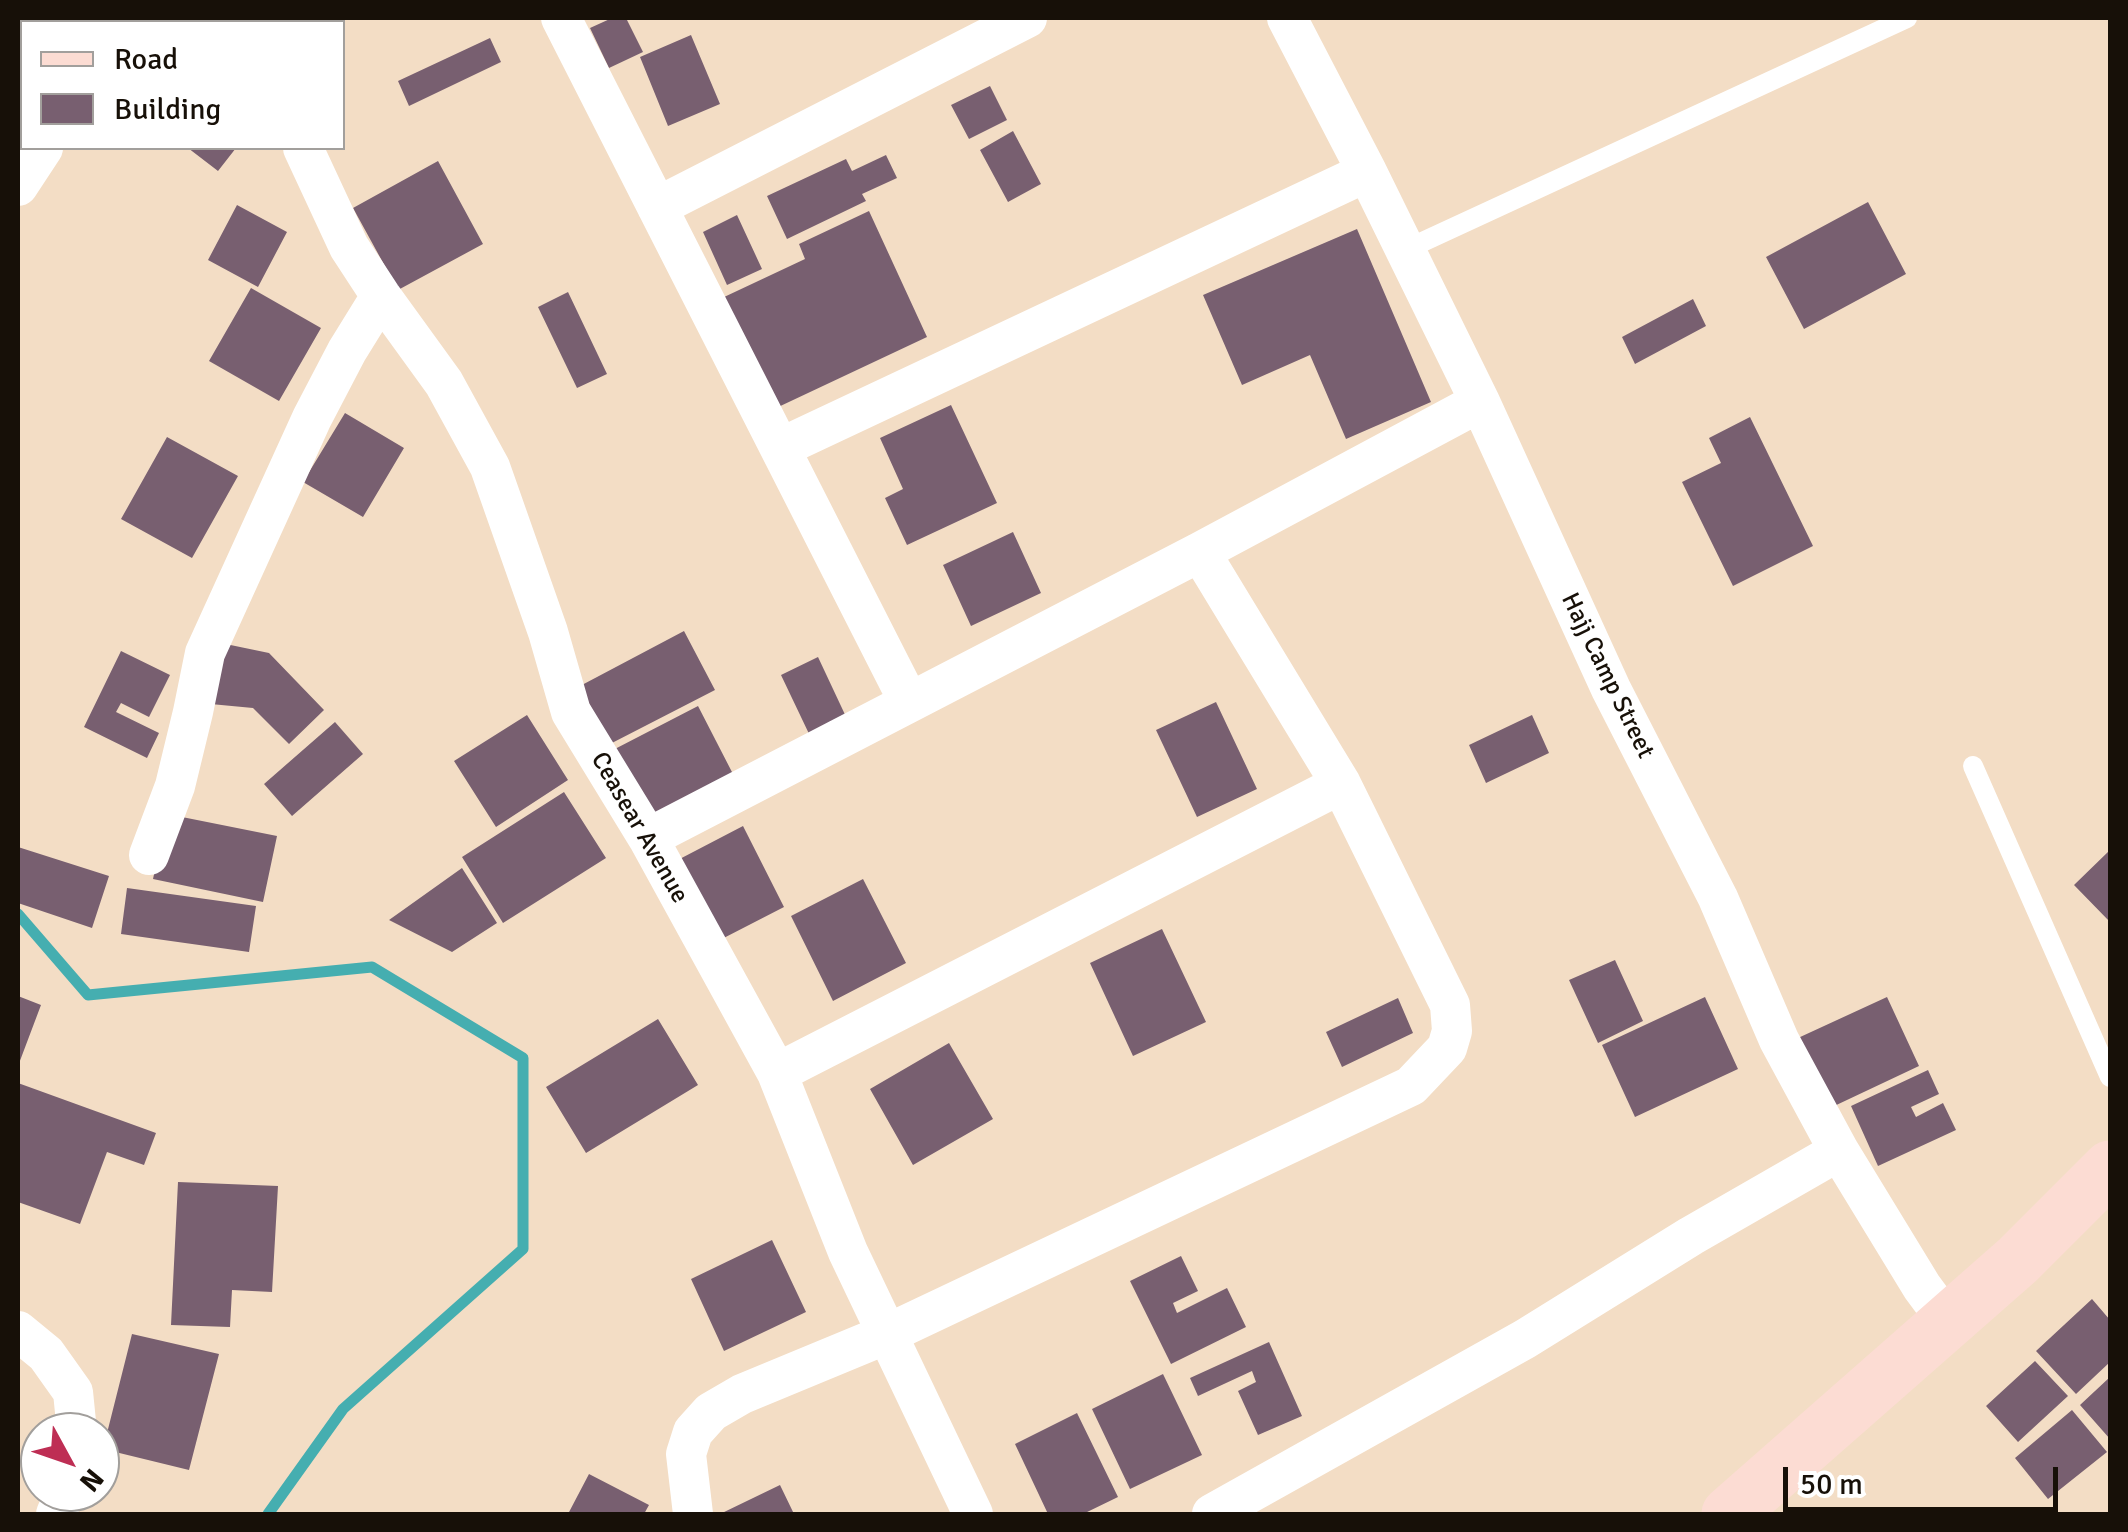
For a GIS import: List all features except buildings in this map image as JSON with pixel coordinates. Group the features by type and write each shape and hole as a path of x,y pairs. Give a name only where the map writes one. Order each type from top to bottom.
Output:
{"street":[{"path":"561,18 909,702"},
{"path":"658,207 1027,18"},
{"name":"Hajj Camp Street","path":"1287,18 1480,402 1611,689 1718,898 1779,1040 1839,1151 1922,1287 1948,1322"},
{"path":"18,186 42,150"},
{"name":"Ceasear Avenue","path":"303,150 349,247 444,383 490,467 548,632 571,712 648,838 777,1072 848,1252 973,1514"},
{"path":"780,448 1366,172"},
{"path":"149,855 174,786 205,653 312,418 380,296"},
{"path":"648,838 1480,402"},
{"path":"693,1514 686,1454 693,1432 711,1412 742,1394 887,1334 1410,1086 1447,1048 1452,1031 1450,1006 1341,784 1200,552"},
{"path":"777,1072 1341,784"},
{"path":"1212,1514 1525,1339 1691,1236 1839,1151"},
{"path":"1729,1514 2018,1260 2110,1168"},
{"path":"1782,1514 1994,1331 2110,1221"},
{"path":"18,1332 46,1354 73,1392 75,1412"}],"lane":[{"path":"1405,250 1907,18"},
{"path":"1973,766 2110,1078"}],"waterway":[{"path":"18,914 88,995 372,967 523,1058 523,1249 343,1409 268,1514"}]}
